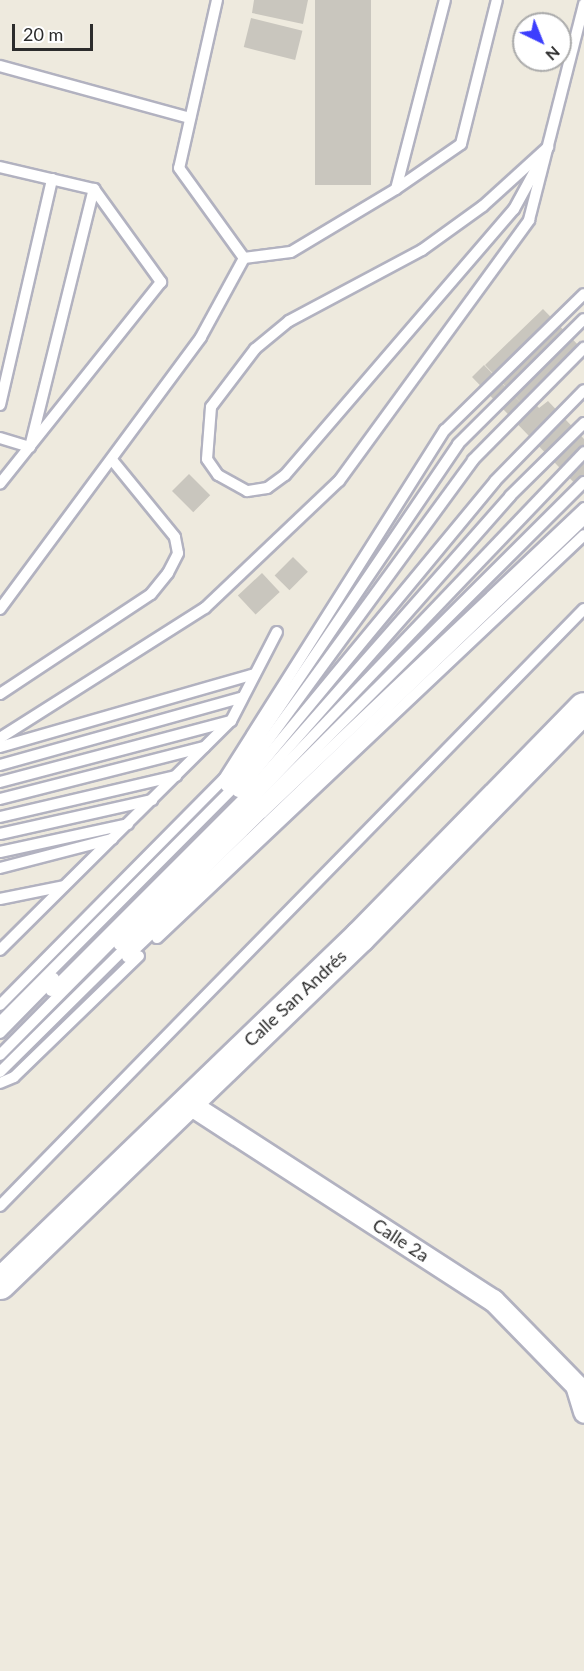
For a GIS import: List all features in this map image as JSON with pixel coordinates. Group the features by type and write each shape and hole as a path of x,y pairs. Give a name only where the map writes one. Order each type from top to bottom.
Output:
{"street":[{"name":"Calle San Andrés","path":"0,1284 186,1101 360,937 584,708"},
{"name":"Calle 2a","path":"186,1101 493,1300 576,1385 584,1412"}],"lane":[{"path":"217,0 178,168 244,258"},
{"path":"396,189 445,0"},
{"path":"244,258 291,252 396,189 460,144 497,0"},
{"path":"0,738 205,608 339,481 529,220 584,4"},
{"path":"0,66 190,118"},
{"path":"548,147 514,209 285,475 267,488 247,491 218,475 207,459 211,407 255,349 289,321 422,250 483,206 548,147"},
{"path":"0,484 161,282 94,189 1,170"},
{"path":"0,405 52,179"},
{"path":"30,447 94,189"},
{"path":"0,609 113,461 201,337 244,258"},
{"path":"0,1005 224,779 445,430 584,294"},
{"path":"0,1014 229,783 458,444 584,319"},
{"path":"0,1022 234,788 473,459 584,348"},
{"path":"0,1033 239,792 495,481 584,390"},
{"path":"0,1042 245,797 510,496 584,423"},
{"path":"0,438 30,447"},
{"path":"0,1055 250,802 584,452"},
{"path":"0,694 151,594 168,573 178,553 176,537 113,461"},
{"path":"0,1064 584,482"},
{"path":"0,1072 262,813 584,508"},
{"path":"0,1078 584,519"},
{"path":"0,1083 15,1077 275,824 584,535"},
{"path":"0,1206 584,609"},
{"path":"0,950 231,721 277,632"},
{"path":"0,747 255,674"},
{"path":"0,765 243,697"},
{"path":"0,782 231,721"},
{"path":"0,799 205,747"},
{"path":"0,817 176,776"},
{"path":"0,834 152,800"},
{"path":"0,852 128,824"},
{"path":"0,868 112,839"},
{"path":"0,899 64,886"}],"building":[{"path":"254,0 308,0 303,24 252,13"},
{"path":"315,0 371,0 371,185 315,185"},
{"path":"251,18 302,31 295,60 244,47"},
{"path":"543,309 584,351 532,400 539,408 548,401 584,439 584,493 472,377 484,365 526,408 485,365"},
{"path":"189,474 210,495 193,512 172,491"},
{"path":"293,557 308,572 289,590 275,575"},
{"path":"262,573 280,592 256,615 238,596"}]}
